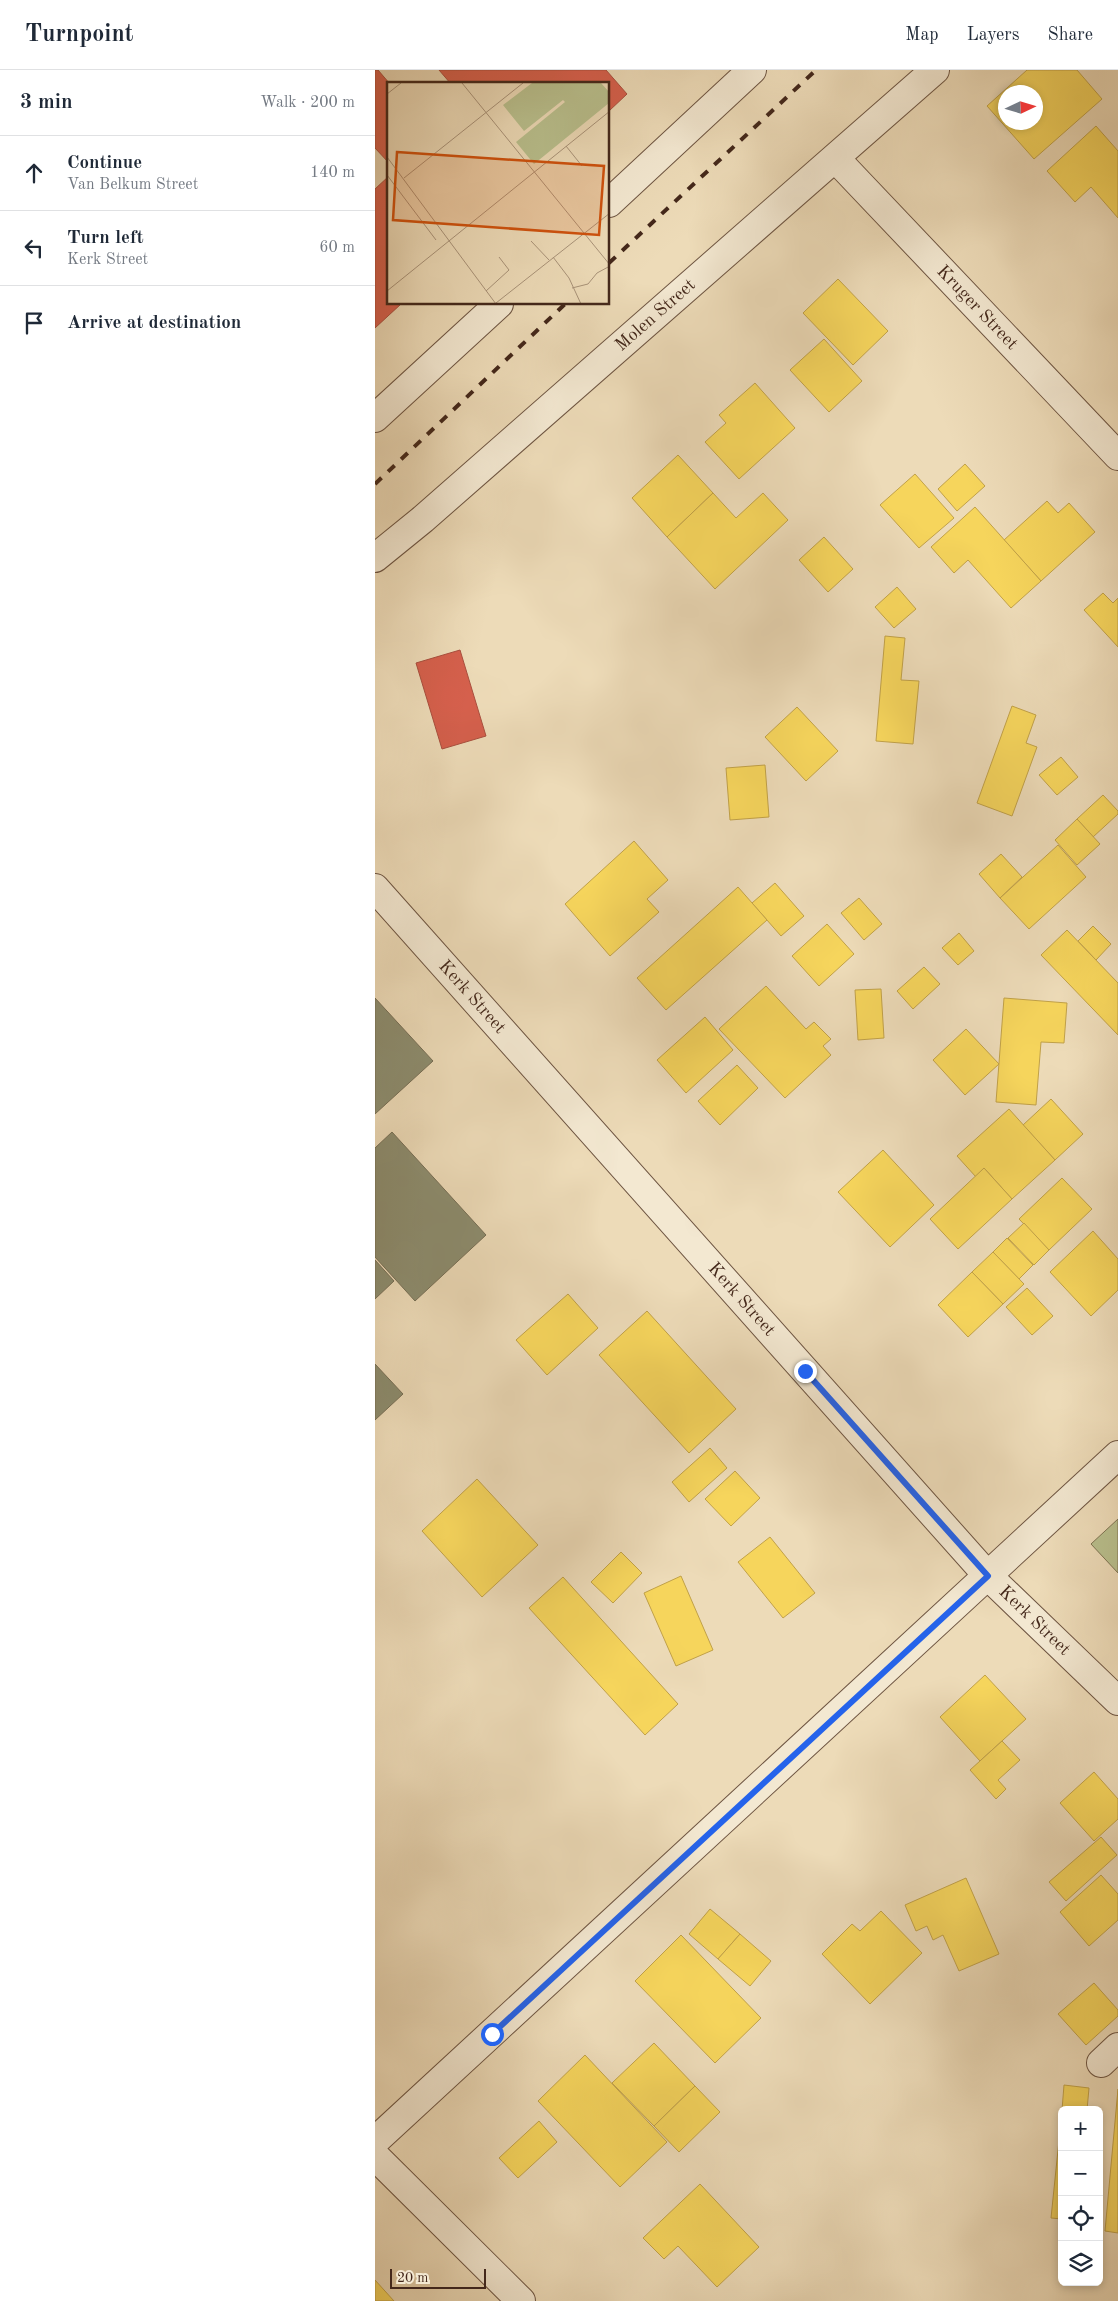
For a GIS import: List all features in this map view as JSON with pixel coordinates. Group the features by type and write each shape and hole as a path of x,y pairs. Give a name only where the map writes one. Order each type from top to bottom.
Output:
{"street":[{"path":"610,202 752,70"},
{"name":"Molen Street","path":"375,558 423,519 836,159 935,70"},
{"name":"Kruger Street","path":"836,159 1118,456"},
{"path":"375,418 498,305"},
{"name":"Kerk Street","path":"375,888 988,1576 1118,1701"},
{"path":"375,2141 1118,1455"},
{"path":"375,2156 521,2301"}],"green space":[{"path":"1118,1519 1118,1573 1091,1544"}],"building: Homes":[{"path":"1027,70 1077,70 1102,99 1034,159 1008,130 1043,130 1043,85 1010,85"},
{"path":"998,96 998,118 987,106"},
{"path":"1096,126 1118,151 1118,218 1091,187 1075,202 1047,171"},
{"path":"838,279 888,331 853,365 803,313"},
{"path":"824,339 862,381 829,412 790,370"},
{"path":"755,383 795,428 739,479 705,442 726,423 719,415"},
{"path":"678,455 713,493 667,537 632,498"},
{"path":"965,464 985,486 957,511 938,489"},
{"path":"915,474 954,518 919,548 880,505"},
{"path":"713,493 736,518 763,493 788,520 715,589 667,537"},
{"path":"1047,501 1058,513 1069,503 1095,532 1041,581 1004,540"},
{"path":"975,507 1041,581 1011,608 968,560 954,573 931,547"},
{"path":"824,537 853,569 828,592 799,560"},
{"path":"897,587 916,609 894,628 875,607"},
{"path":"1103,593 1113,603 1118,598 1118,647 1084,610"},
{"path":"885,636 905,638 901,680 919,681 913,744 876,741"},
{"path":"1012,706 1036,715 1026,743 1037,747 1012,816 977,803"},
{"path":"797,707 838,751 806,781 765,737"},
{"path":"1061,757 1078,777 1057,795 1039,775"},
{"path":"765,765 769,817 730,820 726,768"},
{"path":"1103,795 1118,811 1118,814 1093,837 1077,819"},
{"path":"1077,819 1100,844 1077,865 1055,840"},
{"path":"634,841 668,880 647,899 659,912 610,956 565,904"},
{"path":"1058,845 1086,877 1029,929 1000,898"},
{"path":"1001,854 1022,877 1000,898 979,874"},
{"path":"775,883 804,916 781,936 752,903"},
{"path":"738,887 767,920 666,1010 637,978"},
{"path":"859,898 882,924 864,940 841,913"},
{"path":"827,924 854,954 819,986 792,956"},
{"path":"1093,926 1111,944 1096,960 1078,941"},
{"path":"1067,930 1118,983 1118,1035 1041,955"},
{"path":"959,933 974,951 958,965 942,948"},
{"path":"924,967 940,984 913,1009 897,991"},
{"path":"766,986 806,1029 814,1022 831,1039 823,1046 831,1055 785,1098 719,1029"},
{"path":"881,989 884,1038 858,1040 855,990"},
{"path":"1004,998 1067,1003 1064,1043 1041,1042 1036,1105 996,1102"},
{"path":"705,1017 733,1050 686,1093 657,1060"},
{"path":"966,1029 999,1064 965,1095 933,1060"},
{"path":"737,1065 758,1088 720,1125 698,1101"},
{"path":"1051,1099 1083,1134 1055,1160 1023,1125"},
{"path":"1009,1109 1055,1160 1012,1199 984,1168 976,1177 957,1156"},
{"path":"883,1150 934,1205 890,1247 838,1192"},
{"path":"984,1168 1012,1199 958,1249 930,1219"},
{"path":"1062,1178 1092,1209 1049,1250 1019,1219"},
{"path":"1024,1223 1049,1250 1034,1265 1008,1238"},
{"path":"1093,1231 1118,1259 1118,1290 1091,1316 1050,1272"},
{"path":"1007,1238 1033,1265 1019,1279 993,1252"},
{"path":"993,1252 1024,1284 1003,1304 972,1272"},
{"path":"972,1272 1003,1304 968,1337 938,1305"},
{"path":"1027,1288 1053,1316 1032,1335 1006,1307"},
{"path":"568,1294 598,1328 547,1375 516,1340"},
{"path":"647,1311 736,1409 689,1453 599,1355"},
{"path":"710,1448 727,1468 689,1502 672,1482"},
{"path":"735,1471 760,1498 731,1526 705,1499"},
{"path":"477,1479 538,1545 482,1597 422,1531"},
{"path":"770,1537 815,1593 783,1618 738,1562"},
{"path":"621,1552 642,1573 613,1603 591,1582"},
{"path":"681,1576 713,1650 676,1666 644,1593"},
{"path":"563,1577 678,1704 645,1735 529,1608"},
{"path":"985,1675 1026,1719 980,1761 940,1717"},
{"path":"1002,1741 1020,1760 998,1780 1006,1789 996,1799 970,1770"},
{"path":"1094,1772 1118,1799 1118,1819 1094,1841 1060,1803"},
{"path":"1101,1837 1117,1855 1066,1901 1049,1882"},
{"path":"1101,1875 1118,1894 1118,1920 1089,1946 1060,1912"},
{"path":"966,1878 999,1954 959,1971 943,1935 933,1940 927,1926 916,1931 905,1905"},
{"path":"710,1909 740,1934 718,1959 689,1934"},
{"path":"881,1911 922,1953 870,2004 822,1954 852,1924 860,1931"},
{"path":"740,1934 771,1961 750,1986 718,1959"},
{"path":"681,1935 761,2018 715,2063 635,1981"},
{"path":"1094,1983 1118,2010 1118,2016 1086,2045 1058,2014"},
{"path":"654,2043 695,2086 654,2126 612,2083"},
{"path":"585,2055 667,2142 620,2187 538,2101"},
{"path":"1064,2085 1089,2088 1087,2106 1062,2106"},
{"path":"695,2086 720,2112 679,2152 654,2126"},
{"path":"1118,2089 1118,2233 1105,2231"},
{"path":"539,2121 557,2142 518,2178 499,2158"},
{"path":"1058,2150 1058,2219 1051,2218"},
{"path":"700,2184 759,2247 717,2287 678,2246 664,2259 643,2238"},
{"path":"375,2280 394,2301 375,2301"}],"building: Shops":[{"path":"375,70 378,70 388,82 387,161 375,148"},
{"path":"439,70 606,70 627,94 610,110 610,82 449,82"},
{"path":"387,178 387,305 400,305 375,328 375,189"},
{"path":"460,650 486,736 442,749 416,663"}],"building: Industry":[{"path":"375,998 433,1061 375,1114"},
{"path":"392,1132 486,1235 415,1301 375,1257 375,1148"},
{"path":"375,1260 394,1281 375,1299"},
{"path":"375,1364 403,1394 375,1420"}],"railway":[{"path":"610,262 816,70"},
{"path":"375,484 564,305"}],"route":[{"path":"492,2034 988,1576 805,1371"}]}
